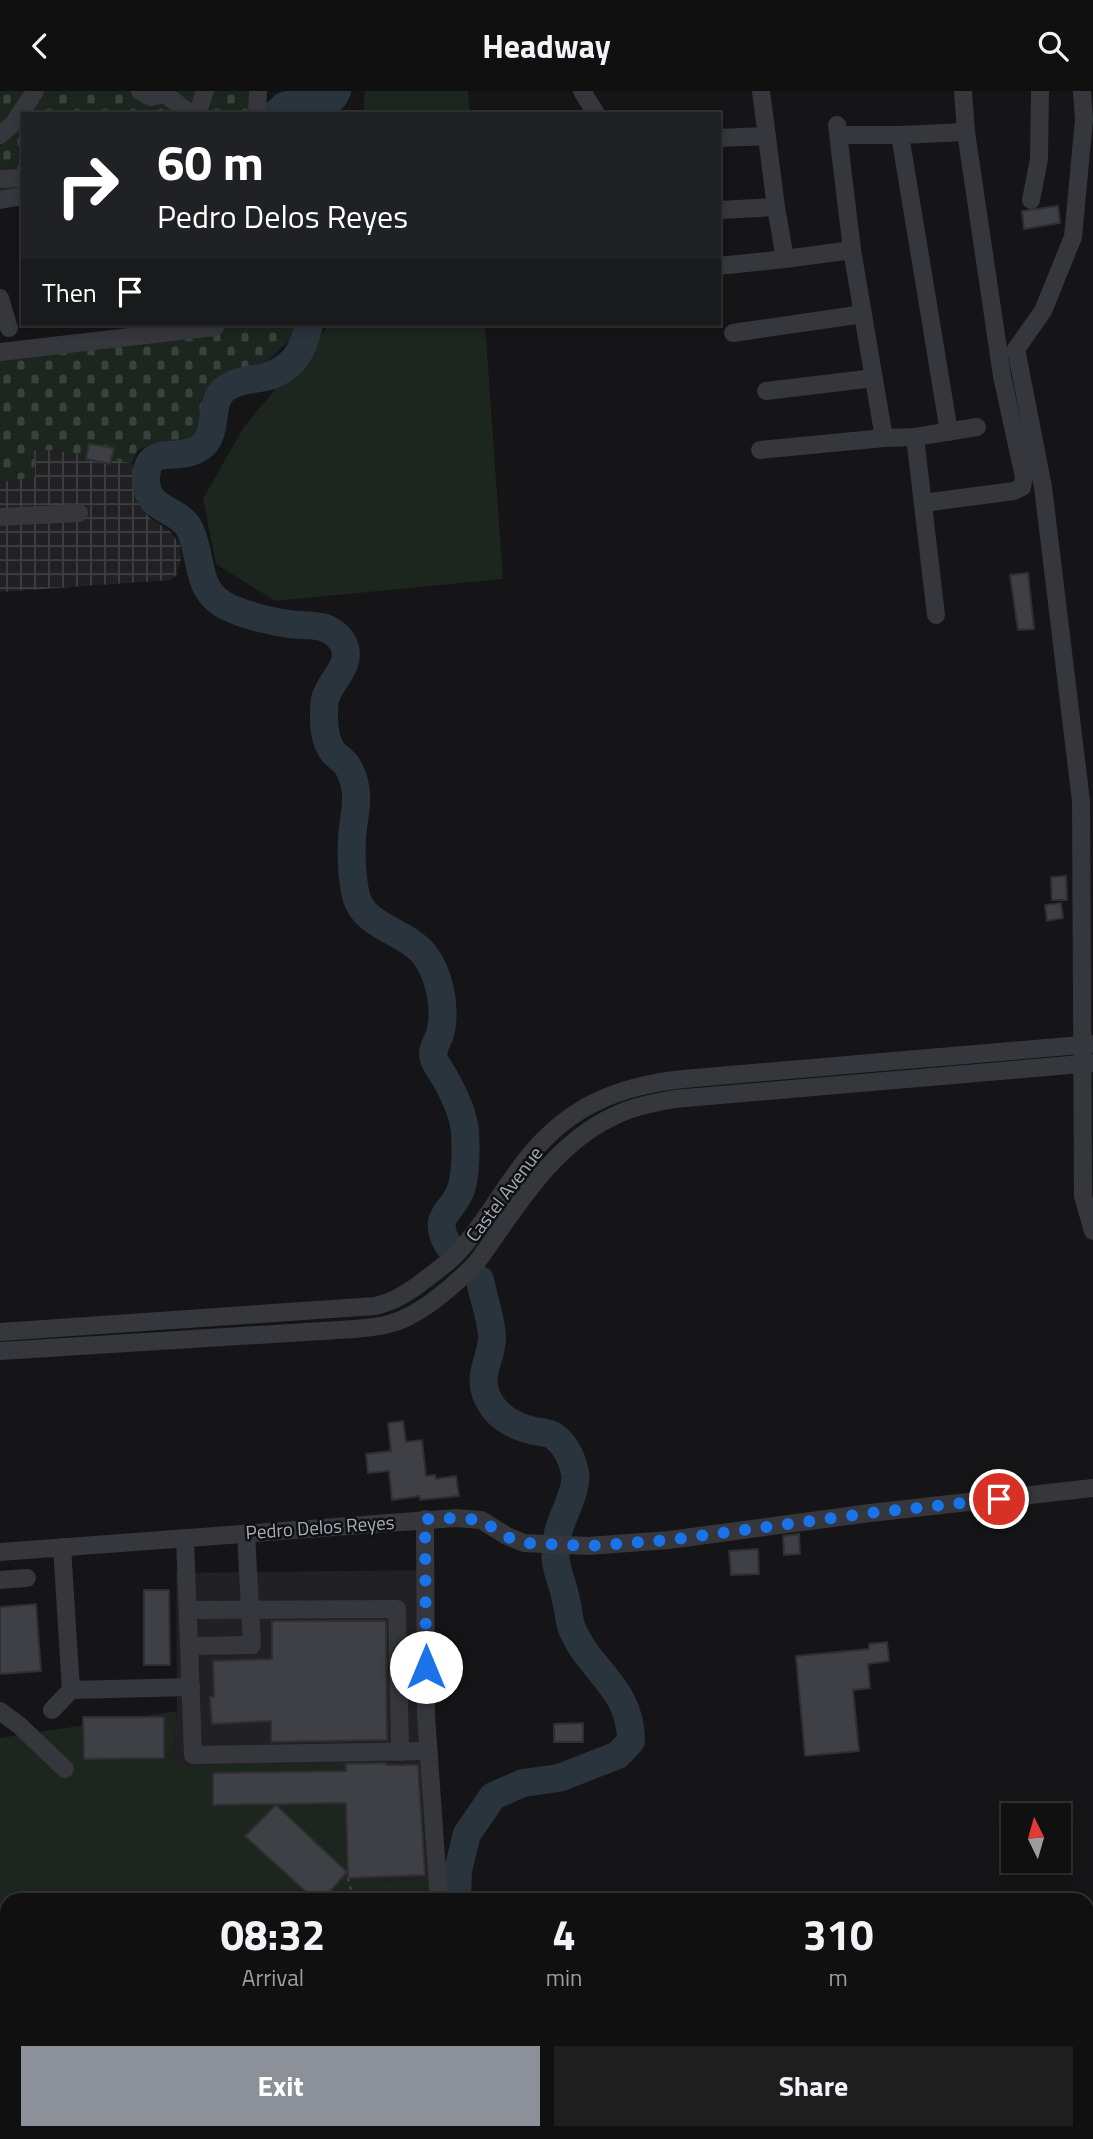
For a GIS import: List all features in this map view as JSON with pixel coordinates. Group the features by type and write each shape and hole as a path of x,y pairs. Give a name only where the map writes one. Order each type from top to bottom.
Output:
{"street":[{"path":"21,112 35,91"},
{"path":"140,91 151,97 163,91 188,112"},
{"path":"198,112 205,91"},
{"path":"257,112 258,91"},
{"path":"582,91 595,112"},
{"path":"761,91 785,260"},
{"path":"923,503 1014,491 1022,487 1024,477 1002,376 966,132 963,91"},
{"path":"1031,200 1039,159 1040,91"},
{"path":"1082,91 1084,119 1073,237 1043,311 1016,349 1043,487 1081,801 1087,969 1083,1196 1093,1231"},
{"path":"0,135 14,123 21,112"},
{"path":"884,439 852,250 838,130 900,135 966,132"},
{"path":"900,135 949,432"},
{"path":"721,138 767,136"},
{"path":"0,179 21,178"},
{"path":"0,200 21,196"},
{"path":"721,210 776,207"},
{"path":"721,266 852,250"},
{"path":"0,298 9,328"},
{"path":"733,333 863,314"},
{"path":"0,352 215,327"},
{"path":"765,391 874,378"},
{"path":"760,450 915,437 977,427"},
{"path":"915,437 936,615"},
{"path":"0,517 79,513"},
{"name":"Castel Avenue","path":"0,1332 375,1306 393,1301 460,1251 530,1155 551,1135 595,1101 635,1085 1087,1044"},
{"name":"Castel Avenue","path":"0,1351 354,1329 395,1323 443,1293 477,1262 543,1172 557,1158 592,1129 628,1110 674,1099 1087,1063"},
{"name":"Pedro Delos Reyes","path":"0,1552 456,1518 481,1520 507,1537 524,1543 568,1546 669,1540 870,1513 1093,1488"},
{"path":"425,1519 427,1751 438,1893"},
{"path":"190,1646 252,1646 246,1533"},
{"path":"185,1538 193,1755 427,1751"},
{"path":"62,1547 71,1690"},
{"path":"0,1580 27,1578"},
{"path":"188,1609 397,1609 400,1752"},
{"path":"52,1710 71,1690 191,1687"},
{"path":"0,1711 19,1725 65,1769"}],"path":[{"path":"348,1878 352,1893"}],"shaded area":[{"path":"51,450 132,463 136,500 150,518 170,531 180,545 181,558 177,574 171,580 0,592 0,482 35,477 34,451"},
{"path":"432,1570 429,1878 385,1881 172,1765 177,1711 176,1573"}],"green space":[{"path":"0,91 254,91 253,112 21,112 21,191 0,195"},
{"path":"365,91 468,91 470,112 363,112"},
{"path":"141,326 299,326 295,335 261,367 221,379 207,405 210,428 207,436 145,447 137,451 132,463 51,450 34,451 35,477 0,482 0,347 142,330"},
{"path":"328,326 485,326 503,579 275,601 216,564 203,499 243,428"},
{"path":"177,1711 172,1765 381,1761 385,1881 429,1878 430,1893 0,1893 0,1738"}],"building":[{"path":"1058,206 1060,223 1024,229 1022,211"},
{"path":"89,444 114,448 110,464 86,459"},
{"path":"1028,573 1034,629 1018,630 1010,575"},
{"path":"1066,876 1067,900 1052,900 1051,877"},
{"path":"1061,903 1063,918 1047,921 1045,905"},
{"path":"403,1421 406,1442 422,1440 426,1476 435,1475 436,1479 456,1476 459,1496 420,1500 420,1496 392,1500 389,1471 368,1473 366,1454 391,1451 388,1423"},
{"path":"799,1534 800,1554 784,1555 783,1536"},
{"path":"758,1549 759,1574 731,1575 729,1551"},
{"path":"144,1590 169,1590 170,1665 144,1665"},
{"path":"36,1604 41,1671 0,1674 0,1607"},
{"path":"272,1621 386,1621 387,1740 271,1742 271,1721 212,1724 210,1697 214,1697 213,1661 272,1659"},
{"path":"887,1642 889,1661 868,1664 870,1688 853,1690 859,1751 805,1756 796,1656 869,1649 869,1644"},
{"path":"83,1717 164,1717 164,1758 84,1759"},
{"path":"583,1723 583,1742 554,1742 554,1724"},
{"path":"346,1764 418,1765 425,1875 348,1878 346,1803 213,1805 213,1773 346,1771"},
{"path":"276,1805 347,1872 329,1893 307,1893 245,1836"}],"waterway":[{"path":"277,112 291,104 328,101 337,91"},
{"path":"309,326 299,352 287,366 271,375 234,384 220,394 210,434 201,447 192,452 166,455 152,460 148,467 147,490 157,504 179,517 190,530 205,584 219,601 237,611 259,618 325,628 336,634 343,643 346,658 325,699 324,726 330,748 347,766 355,786 352,855 356,896 367,915 416,946 434,971 443,1011 441,1030 433,1056 455,1098 464,1124 465,1159 462,1186 443,1219 442,1226 448,1245"},
{"path":"457,1893 458,1870 467,1834 493,1796 523,1783 559,1778 618,1755 631,1741 624,1706 587,1655 571,1626 557,1568 555,1553 558,1533 575,1479 572,1462 565,1448 554,1436 512,1423 499,1414 489,1402 484,1386 484,1372 492,1331 480,1280"}],"route":[{"path":"426,1667 425,1519 481,1520 507,1537 524,1543 540,1546 588,1546 669,1540 999,1499"}]}
